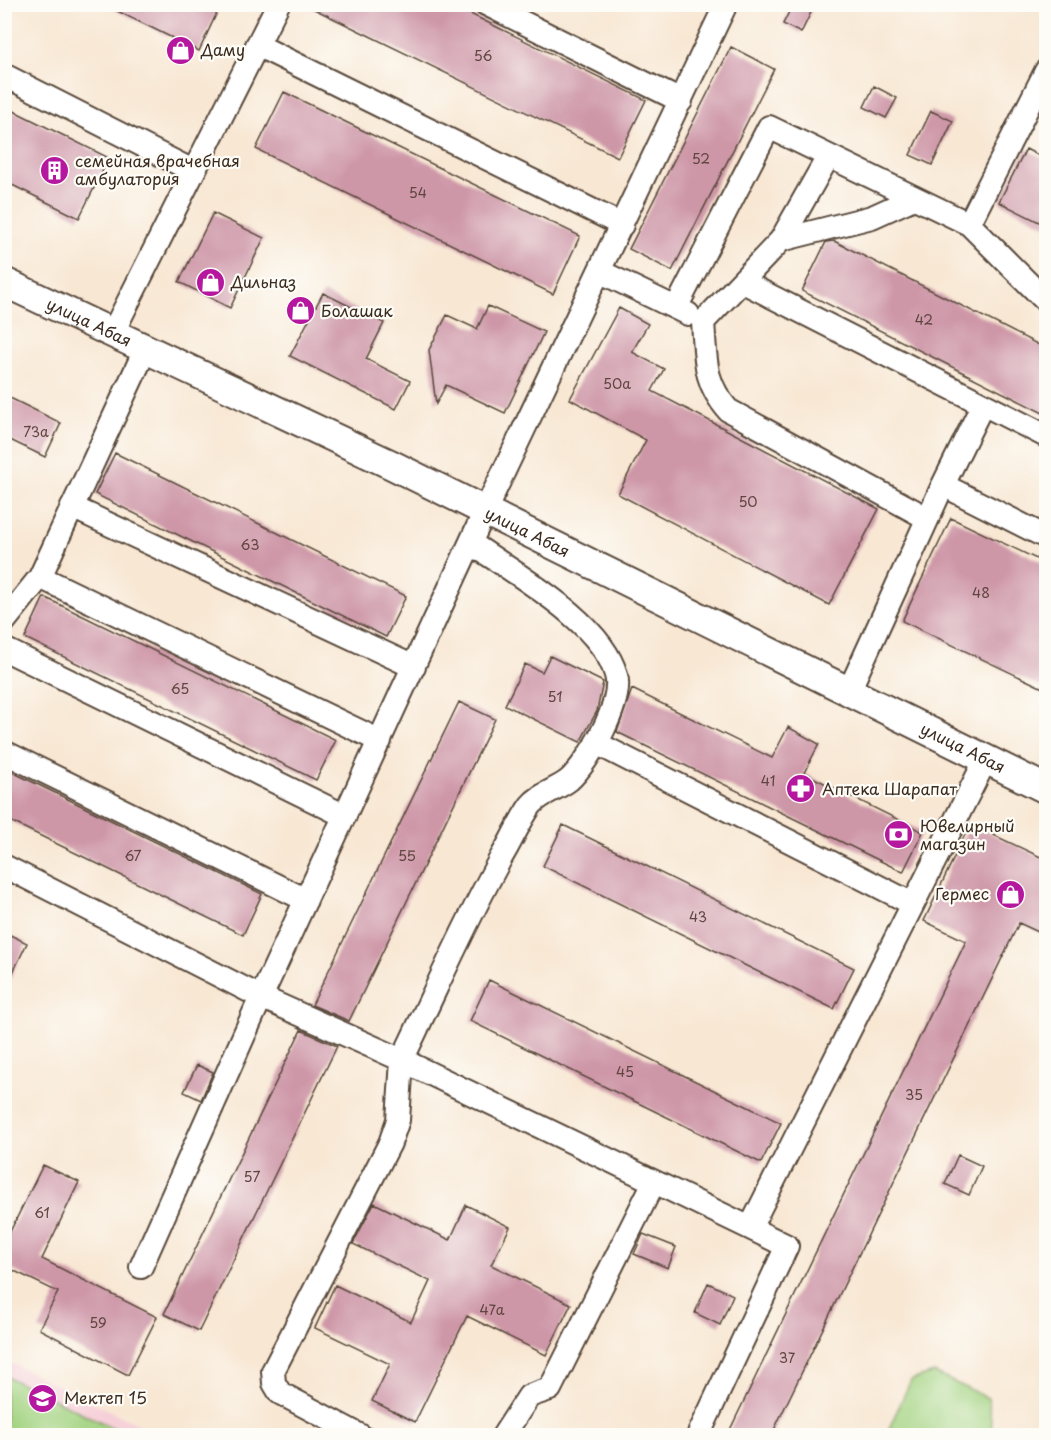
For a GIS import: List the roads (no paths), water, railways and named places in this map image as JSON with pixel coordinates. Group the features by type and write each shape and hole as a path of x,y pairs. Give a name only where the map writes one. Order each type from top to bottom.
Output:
{"street":[{"path":"112,334 278,4"},
{"path":"486,4 681,101"},
{"path":"141,1267 261,997 485,512 726,4"},
{"path":"257,45 622,225"},
{"path":"969,224 1038,110 1047,71"},
{"path":"4,75 193,171"},
{"path":"676,308 769,127 969,224 1047,301"},
{"path":"828,157 781,240 703,322 707,372 714,394 729,410 927,518"},
{"path":"781,240 872,217 914,198"},
{"path":"599,271 703,322"},
{"name":"улица Абая","path":"4,282 485,512 848,693 1047,789"},
{"path":"743,282 1047,436"},
{"path":"4,622 40,577 146,350"},
{"path":"848,693 927,518 983,404"},
{"path":"943,485 1047,537"},
{"path":"72,507 414,667"},
{"path":"361,1436 280,1393 274,1383 273,1371 390,1143 398,1120 402,1060 485,887 532,804 546,792 567,782 582,767 596,743 615,698 617,677 609,655 574,616 471,543"},
{"path":"40,577 380,741"},
{"path":"4,649 345,816"},
{"path":"596,743 913,904"},
{"path":"4,752 306,900"},
{"path":"750,1228 986,759"},
{"path":"4,866 261,997 402,1060 787,1246 698,1436"},
{"path":"503,1436 529,1396 550,1389 654,1182"}],"place":[{"name":"Даму","path":"180,50"},
{"name":"семейная врачебная амбулатория","path":"54,170"},
{"name":"Дильназ","path":"210,282"},
{"name":"Болашак","path":"300,311"},
{"name":"Аптека Шарапат","path":"801,789"},
{"name":"Ювелирный магазин","path":"899,835"},
{"name":"Гермес","path":"1010,894"},
{"name":"Мектеп 15","path":"43,1398"}]}
